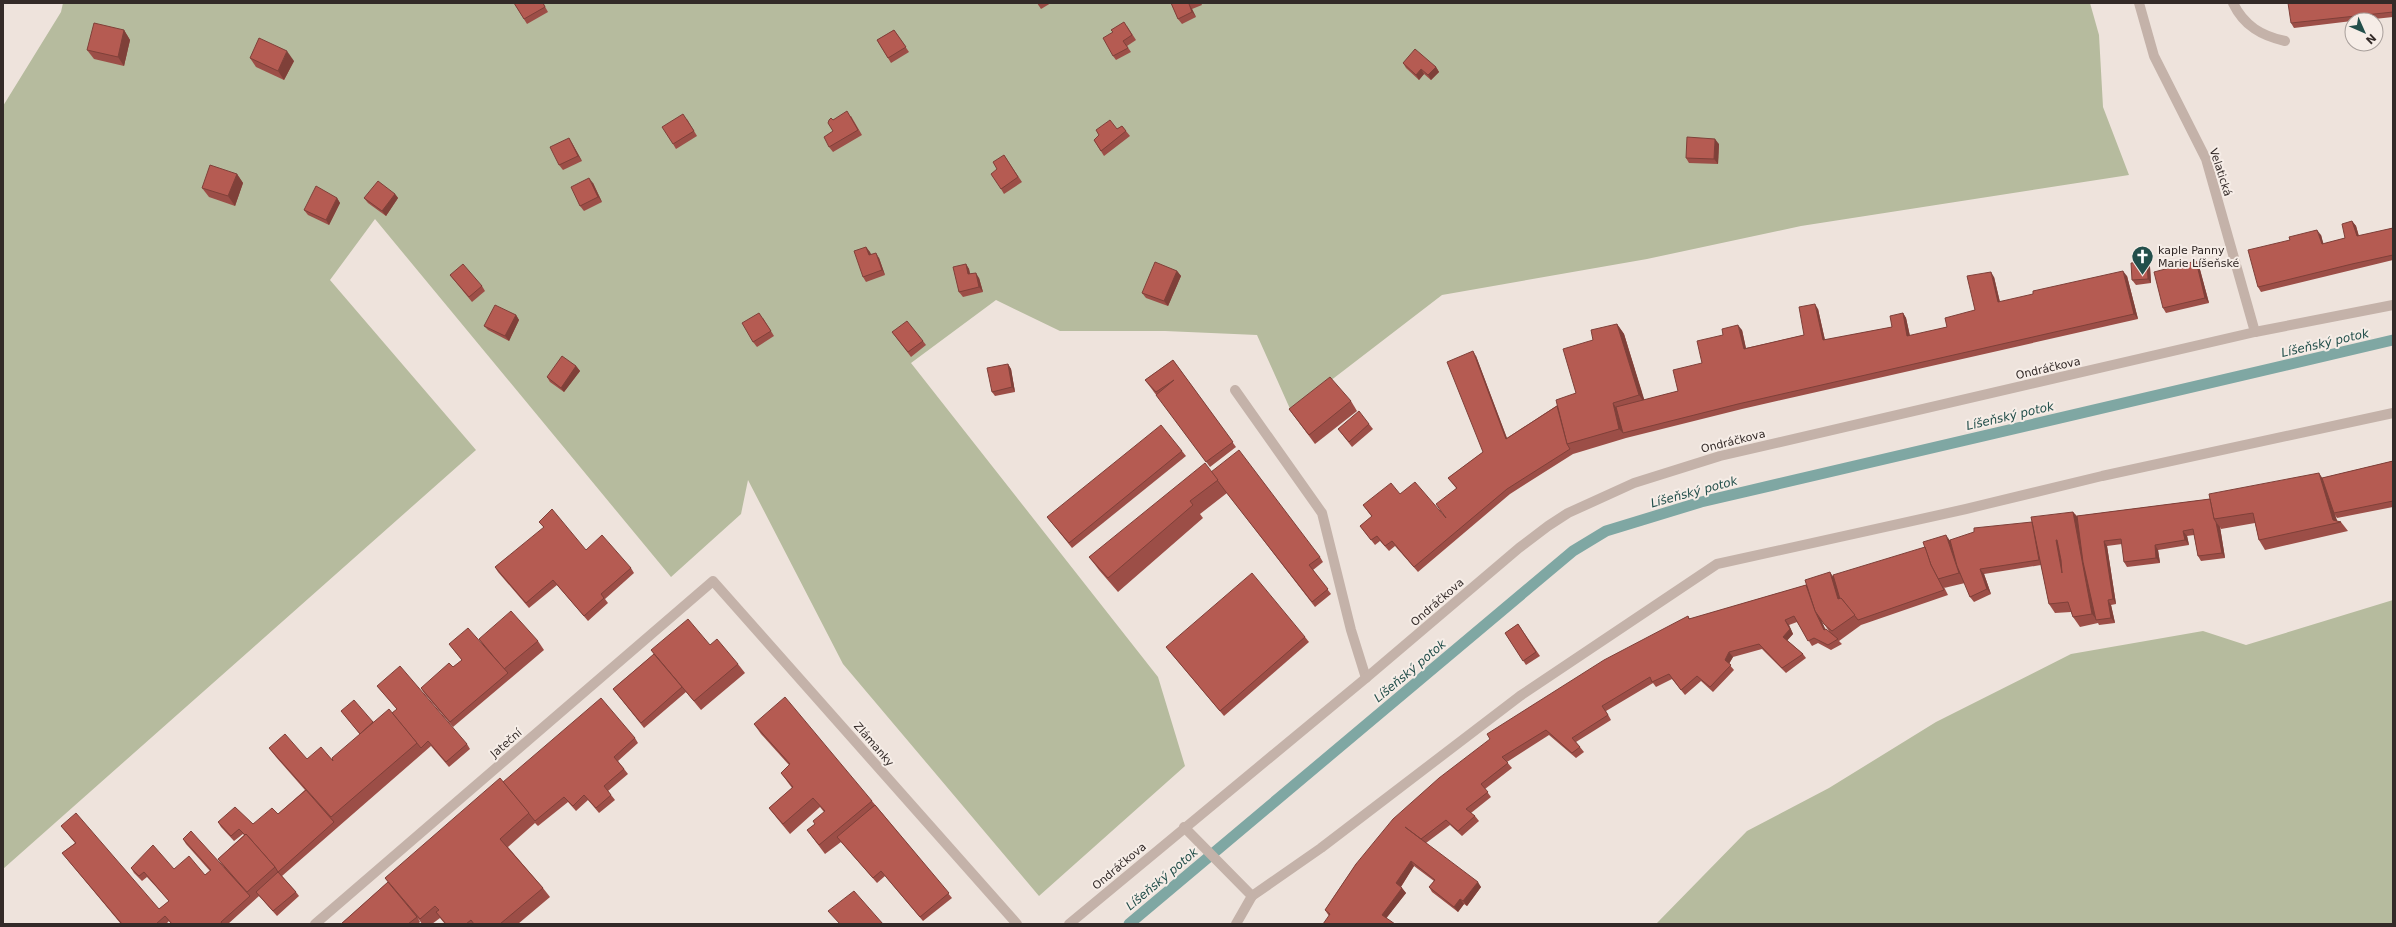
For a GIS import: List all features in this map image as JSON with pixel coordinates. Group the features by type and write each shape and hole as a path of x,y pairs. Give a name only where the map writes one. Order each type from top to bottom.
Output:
{"street":[{"name":"Velatická","path":"2139,3 2154,56 2206,159 2255,332"},
{"path":"2232,3 2252,30 2269,37 2285,41"},
{"name":"Ondráčkova","path":"1069,924 1184,827 1366,678 1519,548 1548,526 1573,510 1634,483 1720,456 2255,332 2393,305"},
{"path":"1235,390 1322,513 1350,630 1366,678"},
{"path":"1236,924 1252,896 1321,848 1520,696 1717,564 1966,509 2102,476 2393,413"},
{"name":"Jateční","path":"315,924 713,581"},
{"name":"Zlámanky","path":"713,581 1017,924"},
{"path":"1184,827 1252,896"}],"green space":[{"path":"63,3 2090,3 2099,35 2103,107 2129,175 1801,226 1647,259 1442,295 1291,411 1257,335 1165,331 1060,331 996,300 911,363 1158,677 1185,766 1039,896 843,664 748,480 741,514 671,577 375,219 330,280 476,450 3,869 3,106 61,12"},
{"path":"2393,600 2393,924 1656,924 1747,831 1829,788 1936,722 2071,654 2203,631 2246,645"}],"building":[{"path":"514,3 543,3 545,7 524,19"},
{"path":"1171,3 1191,3 1189,4 1192,12 1178,19"},
{"path":"2288,3 2393,3 2393,12 2344,12 2344,17 2291,23"},
{"path":"1124,22 1132,35 1123,41 1128,48 1113,56 1103,38 1113,32 1111,30"},
{"path":"94,23 124,30 118,57 87,50"},
{"path":"894,30 906,47 888,58 877,40"},
{"path":"259,38 287,51 278,71 250,58"},
{"path":"1415,49 1436,67 1428,75 1421,69 1416,75 1403,63"},
{"path":"847,111 858,130 829,147 824,137 833,131 828,123 829,120 831,118 833,120"},
{"path":"683,114 694,131 673,144 662,127"},
{"path":"1110,120 1117,129 1122,126 1126,131 1101,151 1094,140 1099,135 1096,130"},
{"path":"1687,137 1715,139 1714,159 1686,158"},
{"path":"569,138 578,156 559,165 550,147"},
{"path":"1004,155 1018,177 1001,189 991,174 997,169 993,162"},
{"path":"210,165 237,174 228,196 202,188"},
{"path":"589,178 598,197 580,206 571,187"},
{"path":"378,181 395,194 382,211 364,198"},
{"path":"316,186 337,198 326,220 304,210"},
{"path":"2352,221 2357,236 2393,228 2393,255 2258,287 2248,250 2290,240 2289,237 2317,230 2322,244 2345,238 2342,224"},
{"path":"866,247 869,255 876,253 882,270 863,277 854,251"},
{"path":"2196,261 2205,298 2163,308 2154,272"},
{"path":"1155,262 1177,271 1164,301 1142,293"},
{"path":"2147,262 2148,279 2132,280 2131,263"},
{"path":"463,264 482,286 469,297 450,275"},
{"path":"966,264 968,274 976,273 979,287 959,292 953,267"},
{"path":"2123,271 2134,314 1738,404 1623,433 1616,407 1678,391 1673,370 1702,363 1697,341 1723,335 1722,329 1738,325 1744,349 1804,335 1799,307 1815,304 1823,340 1892,327 1890,316 1903,313 1907,336 1947,327 1945,318 1975,310 1967,276 1991,272 1998,302 2033,294 2033,291"},
{"path":"495,305 516,315 505,336 484,326"},
{"path":"759,313 771,331 753,342 742,323"},
{"path":"907,321 923,341 908,352 892,332"},
{"path":"1617,324 1639,395 1613,403 1619,429 1567,444 1556,400 1576,393 1563,349 1593,340 1591,330"},
{"path":"1473,351 1506,439 1557,406 1567,444 1570,449 1507,489 1414,567 1392,541 1385,546 1377,536 1371,540 1360,526 1372,516 1363,505 1391,483 1400,494 1415,482 1446,518 1436,504 1457,488 1448,478 1483,452 1447,362"},
{"path":"562,356 576,366 561,388 547,377"},
{"path":"1173,360 1233,442 1206,462 1156,395 1174,380 1156,392 1145,380"},
{"path":"1008,364 1012,387 992,392 987,368"},
{"path":"1330,377 1351,401 1309,435 1289,409"},
{"path":"1359,411 1369,424 1349,442 1338,429"},
{"path":"1161,425 1182,451 1069,543 1047,517"},
{"path":"1239,450 1320,557 1309,565 1328,589 1312,602 1211,472"},
{"path":"2393,461 2393,501 2334,513 2322,478"},
{"path":"1205,463 1218,480 1190,501 1193,505 1108,578 1089,557"},
{"path":"2319,473 2333,520 2341,522 2259,540 2253,513 2214,519 2209,494"},
{"path":"2210,499 2222,553 2198,556 2193,529 2183,531 2185,540 2155,545 2156,558 2124,562 2121,539 2104,541 2113,599 2108,600 2111,618 2096,620 2083,562 2077,516"},
{"path":"552,509 586,550 602,535 631,568 601,594 604,598 584,616 553,580 526,603 495,567 544,527 539,522"},
{"path":"2073,512 2092,614 2073,617 2068,602 2049,604 2031,517","holes":["2056,540 2061,560 2062,573"]},
{"path":"2032,522 2039,560 1980,569 1987,589 1970,597 1957,566 1950,540 1974,532 1974,528"},
{"path":"1946,535 1959,573 1938,579 1931,565 1923,542"},
{"path":"1925,547 1931,565 1944,590 1858,620 1841,598 1840,599 1833,575"},
{"path":"1830,572 1838,599 1841,598 1855,615 1832,631 1824,624 1815,611 1805,580"},
{"path":"1252,573 1305,637 1220,711 1166,647"},
{"path":"1806,585 1815,611 1824,630 1826,629 1838,639 1828,645 1814,638 1808,641 1794,616 1785,620 1790,629 1783,637 1803,654 1782,668 1759,644 1729,652 1725,660 1731,665 1710,687 1697,676 1681,690 1669,674 1652,682 1650,677 1602,706 1608,715 1572,738 1580,747 1572,753 1546,730 1502,757 1508,763 1481,784 1488,792 1466,809 1475,816 1458,831 1446,820 1421,839 1405,827 1478,882 1463,901 1460,899 1454,907 1429,887 1435,880 1411,861 1396,883 1402,888 1382,915 1395,924 1323,924 1330,914 1325,910 1356,864 1393,819 1439,778 1490,739 1487,734 1604,660 1688,616 1689,619"},
{"path":"511,611 538,641 504,669 479,639"},
{"path":"688,619 710,645 717,639 738,664 694,701 651,650"},
{"path":"1518,624 1536,652 1523,661 1505,633"},
{"path":"468,628 508,673 450,722 421,688 449,663 453,667 462,660 449,644"},
{"path":"654,654 682,687 641,723 613,689"},
{"path":"400,666 467,744 446,762 428,741 421,748 392,713 397,709 377,686"},
{"path":"785,697 872,801 819,845 807,830 815,824 813,821 825,811 813,798 783,824 769,808 793,787 781,773 790,764 754,724"},
{"path":"601,698 635,738 614,757 624,769 604,786 611,795 596,808 584,795 573,806 564,797 535,821 503,782"},
{"path":"354,700 373,722 360,734 341,711"},
{"path":"389,709 417,743 331,817 269,748 285,734 307,759 321,747 333,761 332,758"},
{"path":"500,778 529,813 500,839 543,888 500,924 474,924 471,920 466,924 446,924 436,912 439,910 435,906 420,919 385,878"},
{"path":"306,790 334,822 278,872 246,834 245,835 239,829 231,836 218,822 235,807 253,824 272,808 278,814"},
{"path":"875,805 949,893 920,917 881,871 873,878 837,837"},
{"path":"76,813 159,909 169,901 144,872 139,876 131,868 153,845 174,869 189,856 205,875 211,870 183,839 191,831 250,896 221,922 222,924 172,924 165,916 156,924 122,924 62,853 76,843 61,826"},
{"path":"246,834 275,867 247,892 218,859"},
{"path":"278,872 296,892 273,911 256,892"},
{"path":"388,882 417,917 408,924 341,924"},
{"path":"854,891 883,924 840,924 828,911"}],"waterway":[{"name":"Líšeňský potok","path":"1129,924 1573,551 1606,531 1701,502 2393,340"}],"place":[{"name":"kaple Panny Marie Líšeňské","path":"2143,276"}]}
